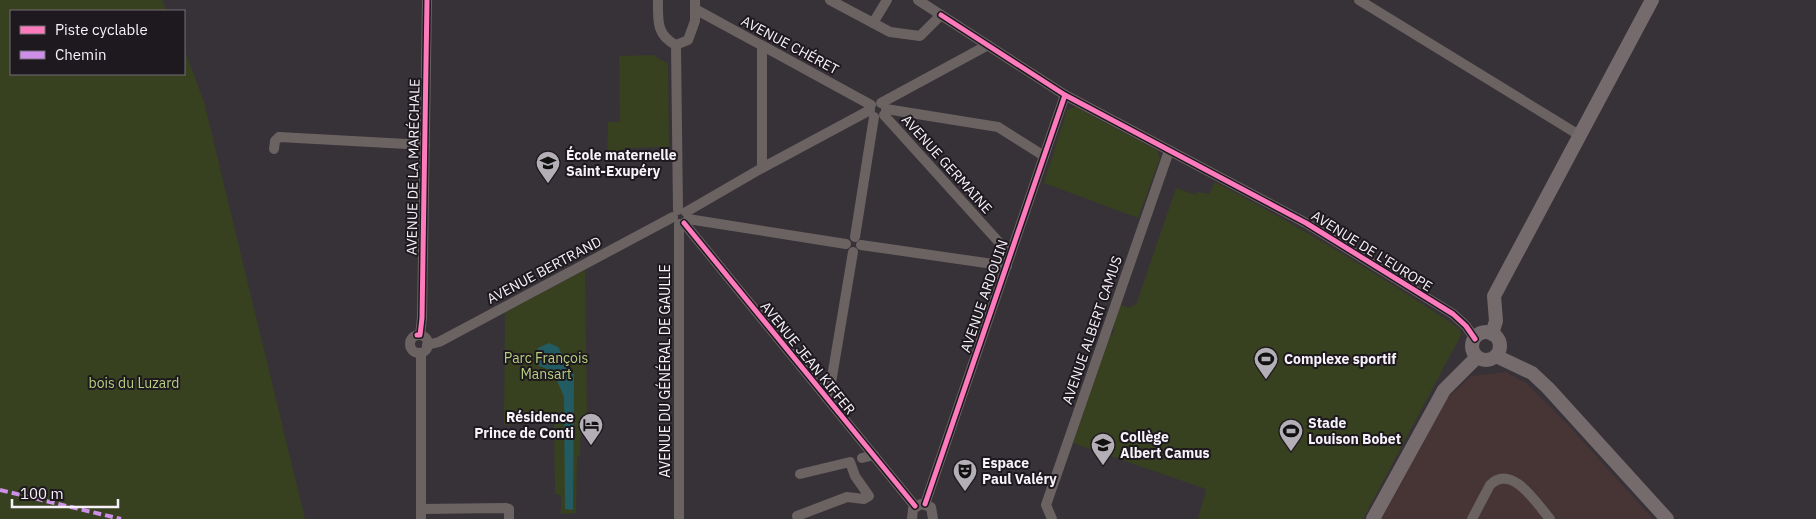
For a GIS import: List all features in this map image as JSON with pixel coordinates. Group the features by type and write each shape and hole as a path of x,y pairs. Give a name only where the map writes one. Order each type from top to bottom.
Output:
{"main road":[{"path":"1492,334 1496,320 1494,296 1652,0"},
{"path":"1492,334 1481,334 1475,339 1473,346 1477,357 1485,360 1496,356 1532,373 1548,388 1667,519"},
{"path":"1492,334 1500,344 1496,356"},
{"path":"1373,519 1444,390 1477,357"}],"street":[{"name":"AVENUE DE LA MARÉCHALE","path":"420,335 422,318 427,0"},
{"path":"658,0 658,25 662,35 676,45 688,40 695,25 695,5"},
{"path":"830,0 890,32 920,36 941,15"},
{"path":"873,23 887,0"},
{"path":"918,0 1065,96"},
{"path":"1359,0 1579,136"},
{"name":"AVENUE CHÉRET","path":"695,5 762,46 878,110"},
{"name":"AVENUE DU GÉNÉRAL DE GAULLE","path":"676,45 681,217 679,519"},
{"name":"AVENUE BERTRAND","path":"424,349 681,217 762,168 878,110 988,45"},
{"path":"762,46 762,168"},
{"name":"AVENUE DE L'EUROPE","path":"1065,96 1319,231 1453,314 1466,326 1475,339"},
{"name":"AVENUE ARDOUIN","path":"912,519 912,512 920,505 1065,96"},
{"path":"826,397 831,383 878,110 998,127 1044,156"},
{"name":"AVENUE GERMAINE","path":"878,110 1006,250 1011,252"},
{"path":"274,149 274,141 279,137 425,145"},
{"name":"AVENUE ALBERT CAMUS","path":"1052,519 1046,505 1169,151"},
{"path":"681,217 854,245 1006,266"},
{"name":"AVENUE JEAN KIFFER","path":"681,217 874,455 920,505 933,510 933,519"},
{"path":"424,349 414,351 410,345 412,337 420,335 425,337 421,514 506,508 509,509 509,519"},
{"path":"862,458 874,455"},
{"path":"797,516 846,497 864,499 869,496 855,476 850,462 800,474"},
{"path":"1472,519 1490,485 1506,478 1514,480 1550,519"}],"shaded area":[{"path":"1506,372 1526,383 1570,427 1653,519 1381,519 1444,401 1471,376"}],"green space":[{"name":"bois du Luzard","path":"0,0 162,0 167,10 10,10 10,75 185,75 185,51 204,102 305,519 0,519"},
{"path":"653,55 668,64 669,147 624,148 621,151 621,160 607,160 608,122 620,122 619,56"},
{"path":"1075,107 1157,150 1160,158 1138,218 1044,183 1067,110"},
{"name":"Complexe sportif","path":"1215,182 1339,252 1460,329 1461,335 1363,519 1198,519 1206,489 1073,443 1108,339 1114,332 1114,323 1120,305 1131,308 1133,305 1136,305 1176,188 1196,195 1197,192 1209,194"},
{"name":"Parc François Mansart","path":"585,270 587,420 581,421 580,456 577,456 576,513 561,514 561,495 555,494 554,421 504,425 505,312"}],"water":[{"path":"549,343 558,347 574,375 573,510 565,509 564,397 553,371 539,366 536,354 538,348"}],"marked path":[{"path":"0,490 121,519"}],"cycle path":[{"path":"417,335 420,335 422,318 427,0"},
{"path":"941,15 1065,95 1306,223 1453,314 1466,326 1475,339"},
{"path":"925,504 1065,95"},
{"path":"684,223 915,506"}],"place":[{"name":"École maternelle Saint-Exupéry","path":"548,184"},
{"name":"Complexe sportif","path":"1266,380"},
{"name":"Résidence Prince de Conti","path":"591,446"},
{"name":"Stade Louison Bobet","path":"1291,452"},
{"name":"Collège Albert Camus","path":"1103,466"},
{"name":"Espace Paul Valéry","path":"965,492"}]}
